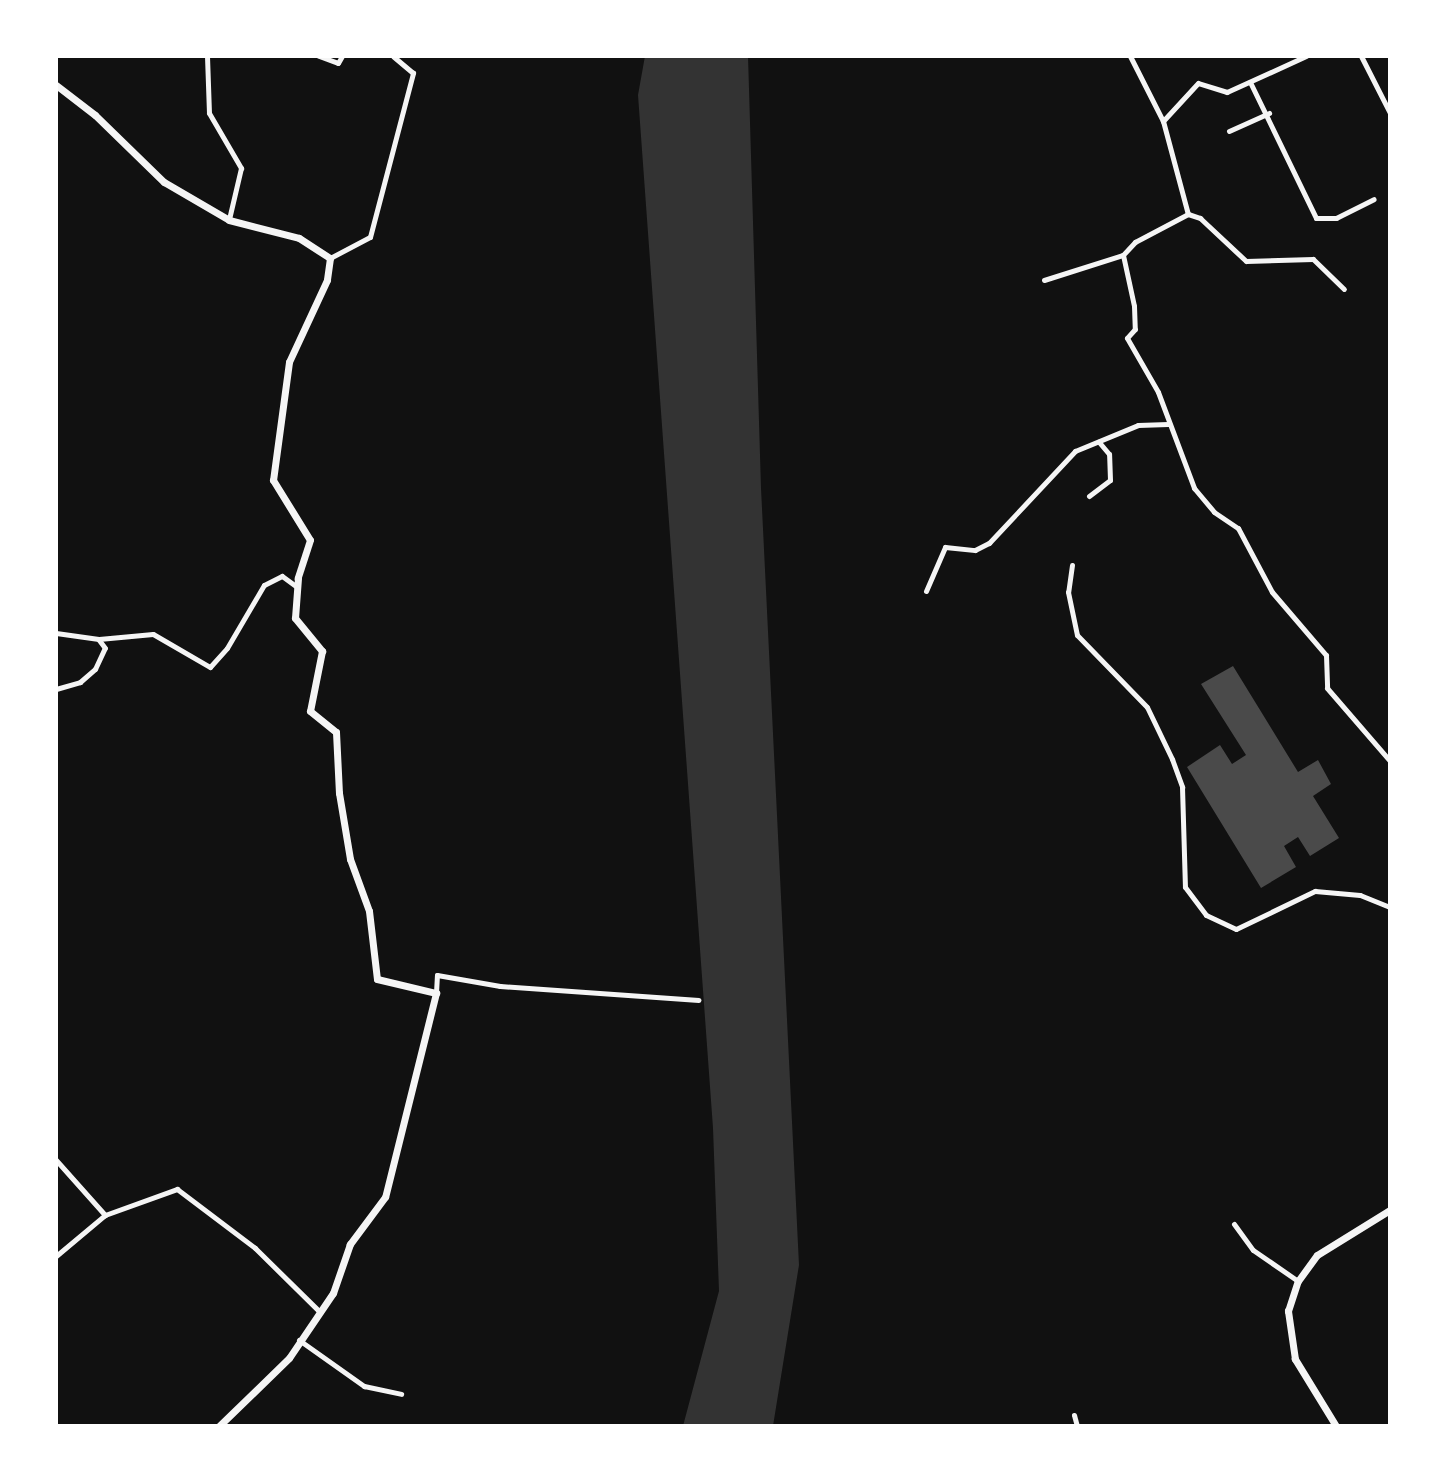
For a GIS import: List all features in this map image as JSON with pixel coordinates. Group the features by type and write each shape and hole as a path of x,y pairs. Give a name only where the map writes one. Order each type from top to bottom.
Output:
{"main road":[{"path":"56,85 95,115 164,182 229,220 299,238 330,258 327,280 289,362 273,480 310,540 297,587 295,618 322,651 310,711 336,732 339,793 350,859 369,911 377,979 436,993 391,1180 350,1244 321,1313 289,1358 219,1426"},
{"path":"1336,1426 1295,1359 1288,1311 1298,1281 1317,1255 1390,1210"}],"street":[{"path":"207,56 209,113 241,168 229,220"},
{"path":"319,56 338,63 342,56"},
{"path":"330,258 370,237 413,73 393,56"},
{"path":"1130,56 1163,121 1188,214"},
{"path":"1163,121 1198,83 1227,92 1306,56"},
{"path":"1361,56 1390,113"},
{"path":"1250,82 1269,113 1316,218 1336,218 1374,199"},
{"path":"1229,131 1269,113"},
{"path":"1044,280 1123,255 1135,242 1188,214 1200,218 1246,261 1313,259 1344,289"},
{"path":"1123,255 1134,306 1135,329 1127,338 1158,392 1194,488 1214,512 1238,528 1272,592 1326,655 1327,688 1390,761"},
{"path":"926,591 945,547 975,550 989,543 1053,470 1075,451 1138,425 1168,424"},
{"path":"1089,496 1110,480 1109,454 1099,442"},
{"path":"1072,565 1068,592 1077,635 1147,707 1172,759 1182,787 1185,887 1206,915 1236,929 1315,891 1360,895 1390,907"},
{"path":"56,633 99,639 153,634 210,667 227,648 264,585 282,576 297,587"},
{"path":"56,689 80,682 95,669 105,648 99,639"},
{"path":"436,993 437,975 500,986 699,1000"},
{"path":"56,1160 105,1215"},
{"path":"56,1256 105,1215 177,1189 255,1248 321,1313"},
{"path":"1234,1224 1253,1250 1298,1281"},
{"path":"299,1340 364,1386 401,1394"},
{"path":"1074,1415 1077,1426"}],"shaded area":[{"path":"645,56 748,56 761,488 799,1265 773,1426 683,1426 719,1291 713,1128 638,95"}],"building":[{"path":"1233,666 1298,772 1318,760 1331,784 1313,796 1339,838 1310,856 1298,837 1284,846 1296,867 1261,888 1187,767 1220,745 1232,764 1246,755 1201,684"}]}
